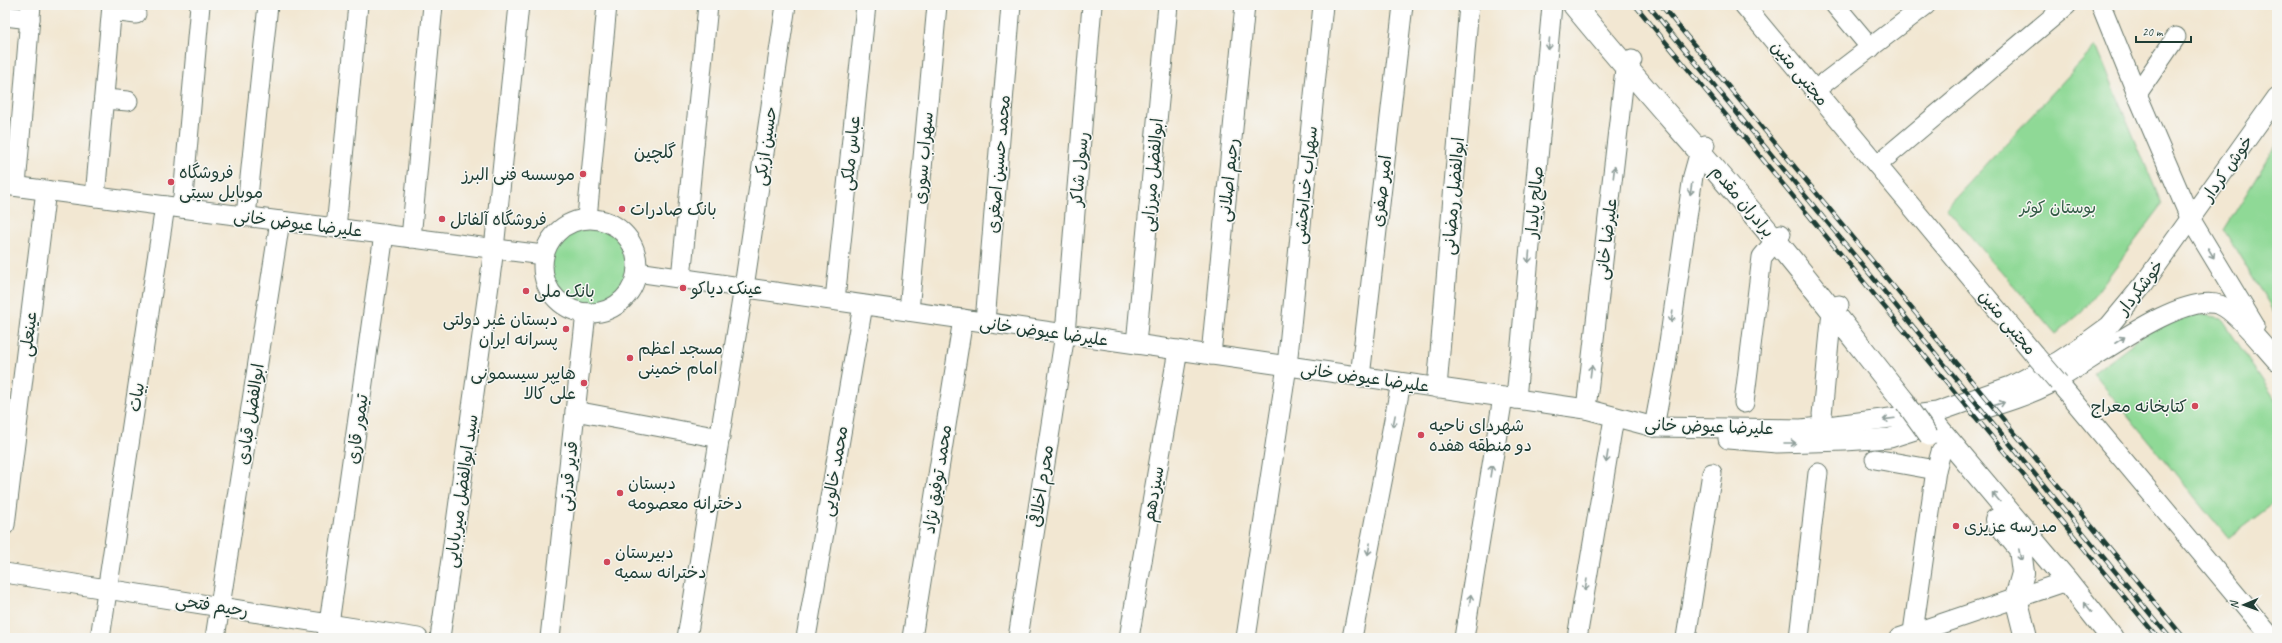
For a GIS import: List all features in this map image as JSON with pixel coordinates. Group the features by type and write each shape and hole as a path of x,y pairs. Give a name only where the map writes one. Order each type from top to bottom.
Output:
{"main road":[{"name":"برادران مقدم","path":"1574,5 1629,64 1778,237 1909,401"},
{"name":"برادران مقدم","path":"1587,5 1629,64"},
{"path":"1939,446 2067,581 2112,638"},
{"path":"1939,446 2020,549 2023,572 2016,598 2026,638"}],"street":[{"name":"بیات","path":"100,638 174,207 200,5"},
{"path":"246,216 268,5"},
{"path":"336,228 358,5"},
{"path":"411,238 433,5"},
{"name":"سید ابوالفضل میربابایی","path":"440,638 494,249 519,5"},
{"path":"587,218 608,5"},
{"path":"681,278 708,5"},
{"name":"حسین ازبکی","path":"686,638 744,287 786,5"},
{"name":"عباس ملکی","path":"835,300 866,5"},
{"name":"سهراب سوری","path":"909,311 937,5"},
{"name":"محمد حسین اصغری","path":"985,322 1011,5"},
{"name":"رسول شاکر","path":"1065,334 1092,5"},
{"name":"ابوالفضل میرزایی","path":"1136,344 1168,5"},
{"name":"رحیم اصلانی","path":"1211,355 1245,5"},
{"name":"سهراب خدابخشی","path":"1246,638 1287,366 1323,5"},
{"name":"امیر صفری","path":"1360,376 1403,5"},
{"name":"ابوالفضل رمضانی","path":"1437,388 1469,5"},
{"name":"صالح پایدار","path":"1464,638 1510,398 1552,5"},
{"name":"مجتبی متین","path":"1744,5 2272,638"},
{"path":"1835,5 1871,48"},
{"path":"1815,90 1926,5"},
{"path":"1877,165 2068,5"},
{"path":"2101,5 2191,220 2277,361"},
{"path":"95,197 112,8 136,14"},
{"path":"5,16 30,12 11,185"},
{"path":"2137,94 2176,37"},
{"name":"علیرضا خانی","path":"1586,409 1629,64"},
{"name":"خوش کردار","path":"2191,220 2277,97"},
{"path":"104,99 128,101"},
{"path":"1654,427 1693,176 1702,148"},
{"name":"علیرضا عیوض خانی","path":"11,185 543,255"},
{"name":"عینعلی","path":"5,525 46,190"},
{"path":"587,218 600,219 614,224 624,233 632,245 636,258 637,272 633,286 625,298 614,307 600,312 586,313 567,307 551,294 545,282 542,269 543,255 549,241 559,229 572,222 587,218"},
{"name":"خوشکردار","path":"2084,354 2143,285 2191,220"},
{"name":"ابوالفضل قبادی","path":"215,638 280,221"},
{"name":"تیمور قاری","path":"328,631 384,234"},
{"path":"1744,403 1762,257 1778,237"},
{"name":"علیرضا عیوض خانی","path":"637,272 1586,409 1614,418 1654,427 1801,429 1937,412 2011,386 2059,360 2084,354"},
{"path":"2084,354 2185,307 2211,304 2220,305 2231,311 2277,361"},
{"name":"محمد خالویی","path":"806,638 863,305"},
{"path":"1822,415 1835,308"},
{"name":"قدیر قدرتی","path":"550,638 586,313"},
{"name":"محمد توفیق ‌نژاد","path":"912,638 963,319"},
{"name":"محرم اخلاقی","path":"1018,638 1065,334"},
{"name":"سیزدهم","path":"1129,638 1178,350"},
{"path":"1352,638 1401,382"},
{"path":"1909,401 1939,446 1906,635 2067,581"},
{"path":"575,411 720,438"},
{"path":"1577,638 1614,418"},
{"path":"1874,459 1939,446"},
{"path":"1686,638 1712,473"},
{"path":"1799,638 1818,473"},
{"name":"رحیم فتحی","path":"5,573 220,607 328,631 418,638"}],"green space":[{"name":"بوستان کوثر","path":"2096,46 2162,205 2082,312 2056,334 1946,208"},
{"path":"2277,144 2277,318 2224,230"},
{"path":"589,227 604,230 617,238 625,251 628,266 625,281 617,294 604,302 589,305 574,302 561,294 553,281 550,266 553,251 561,238 574,230"},
{"path":"2193,313 2221,318 2277,402 2277,501 2228,538 2093,373 2154,327"}],"railway":[{"path":"1635,5 2158,638"},
{"path":"1648,5 2170,638"},
{"path":"1661,5 2184,638"}],"place":[{"name":"موسسه فنی البرز","path":"583,174"},
{"name":"فروشگاه موبایل سیتی","path":"171,182"},
{"name":"بانک صادرات","path":"622,209"},
{"name":"فروشگاه آلفاتل","path":"442,219"},
{"name":"عینک دیاکو","path":"683,288"},
{"name":"بانک ملی","path":"526,291"},
{"name":"دبستان غبر دولتی پسرانه ایران","path":"566,329"},
{"name":"مسجد اعظم امام خمینی","path":"630,358"},
{"name":"هایپر سیسمونی علی کالا","path":"584,383"},
{"name":"کتابخانه معراج","path":"2195,406"},
{"name":"شهردای ناحیه دو منطقه هفده","path":"1421,435"},
{"name":"دبستان دخترانه معصومه","path":"620,493"},
{"name":"مدرسه عزیزی","path":"1956,526"},
{"name":"دبیرستان دخترانه سمیه","path":"607,562"}],"district":[{"name":"گلچین","path":"655,152"}]}
